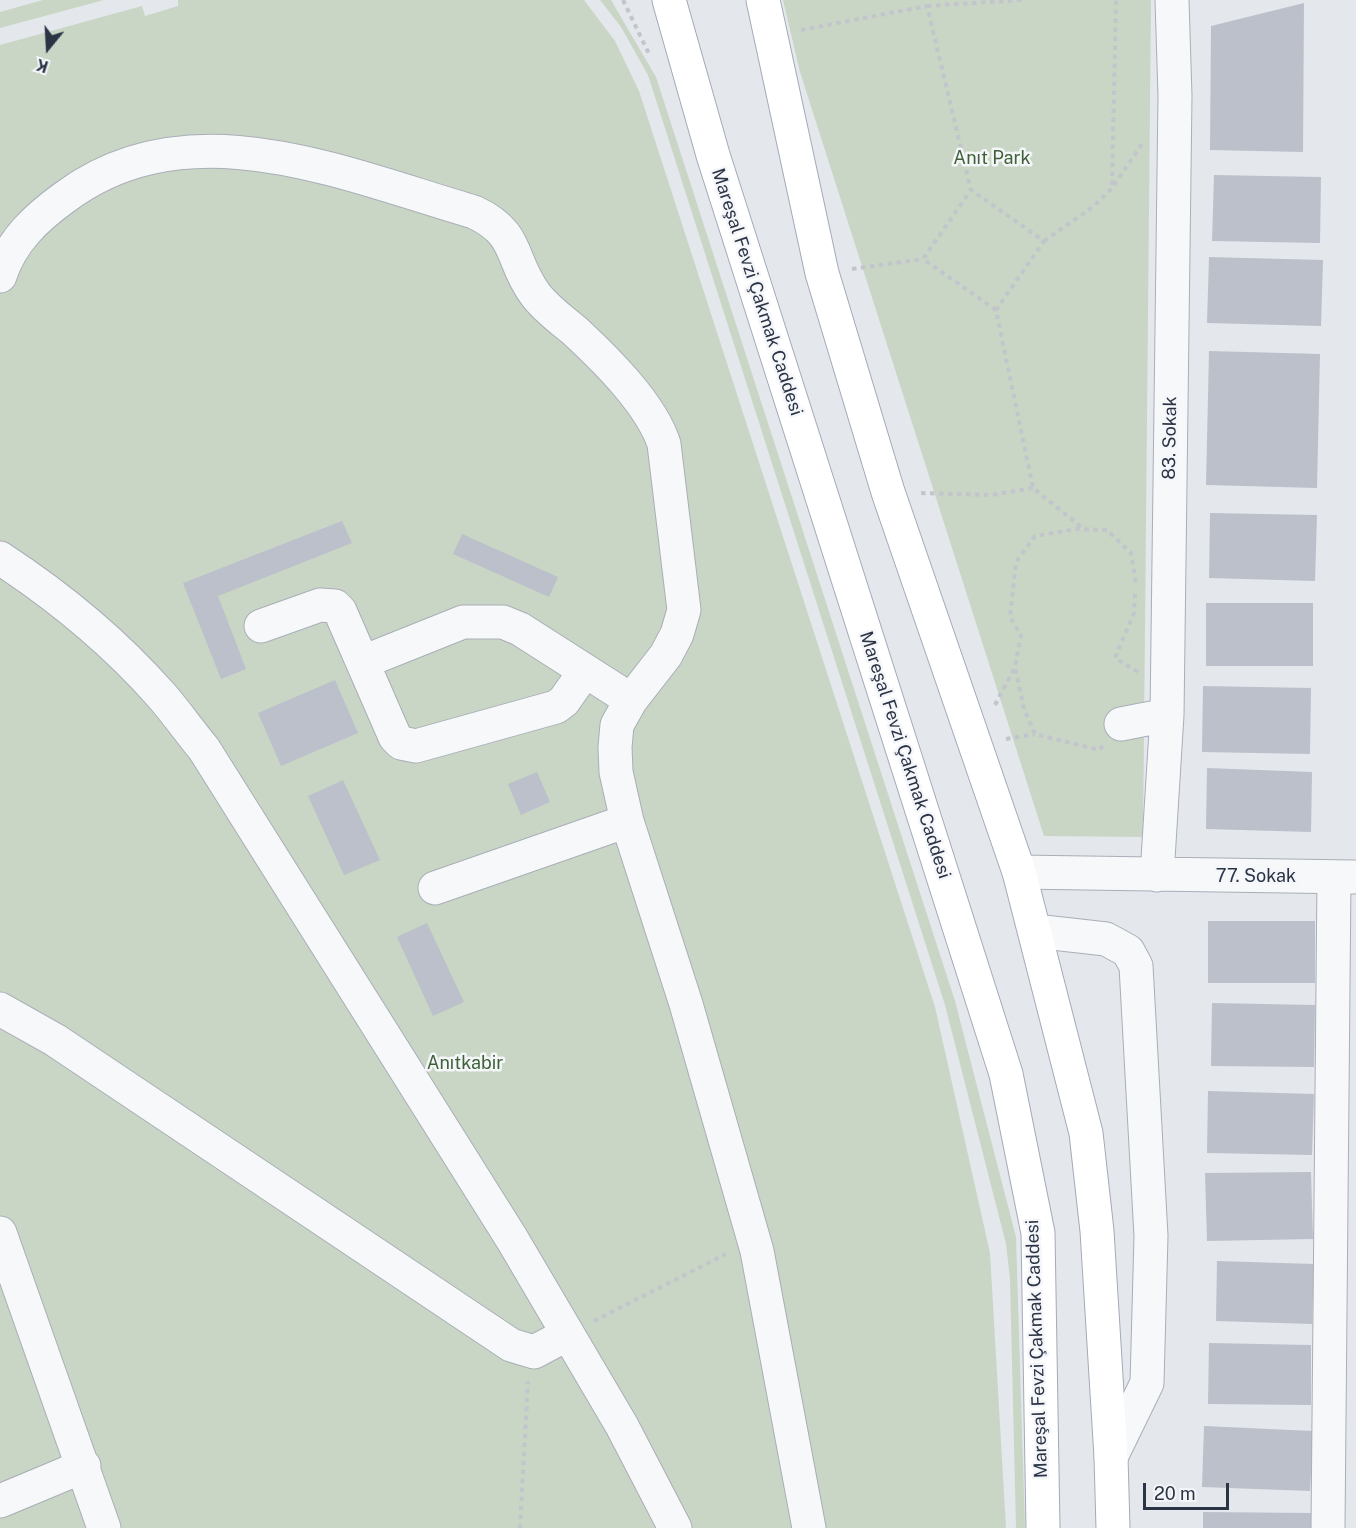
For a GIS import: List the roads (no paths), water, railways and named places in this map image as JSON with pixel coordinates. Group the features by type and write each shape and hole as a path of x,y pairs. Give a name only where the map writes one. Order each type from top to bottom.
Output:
{"main road":[{"name":"Mareşal Fevzi Çakmak Caddesi","path":"669,0 713,155 1006,1074 1038,1233 1043,1528"},
{"path":"764,0 822,273 888,492 1019,872 1086,1133 1096,1231 1111,1457 1113,1528"}],"street":[{"name":"83. Sokak","path":"1157,875 1167,715 1175,96 1172,0"},
{"path":"0,276 14,246 27,229 74,191 131,162 160,153 192,150 270,155 318,166 474,212 492,221 505,232 536,294 613,370 660,430 664,444 684,610 677,634 666,655 632,700 617,725 616,772 627,821 686,1004 754,1240 809,1528"},
{"path":"0,558 79,616 123,655 162,695 204,749 512,1239 622,1426 675,1528"},
{"path":"261,626 320,605 335,606 340,611 395,737 401,743 416,746 556,707 564,701 585,670"},
{"path":"363,662 463,622 481,620 503,622 520,629 632,700"},
{"path":"1121,724 1167,715"},
{"path":"435,888 627,821"},
{"name":"77. Sokak","path":"1019,872 1345,877"},
{"path":"1328,1528 1345,877"},
{"path":"1035,931 1106,939 1128,951 1136,966 1151,1236 1147,1383 1111,1457"},
{"path":"0,1009 55,1040 511,1345 529,1353 539,1351 567,1335"},
{"path":"0,1233 104,1528"},
{"path":"0,1501 84,1466"}],"park label":[{"name":"Anıt Park","path":"992,158"},
{"name":"Anıtkabir","path":"465,1063"}]}
